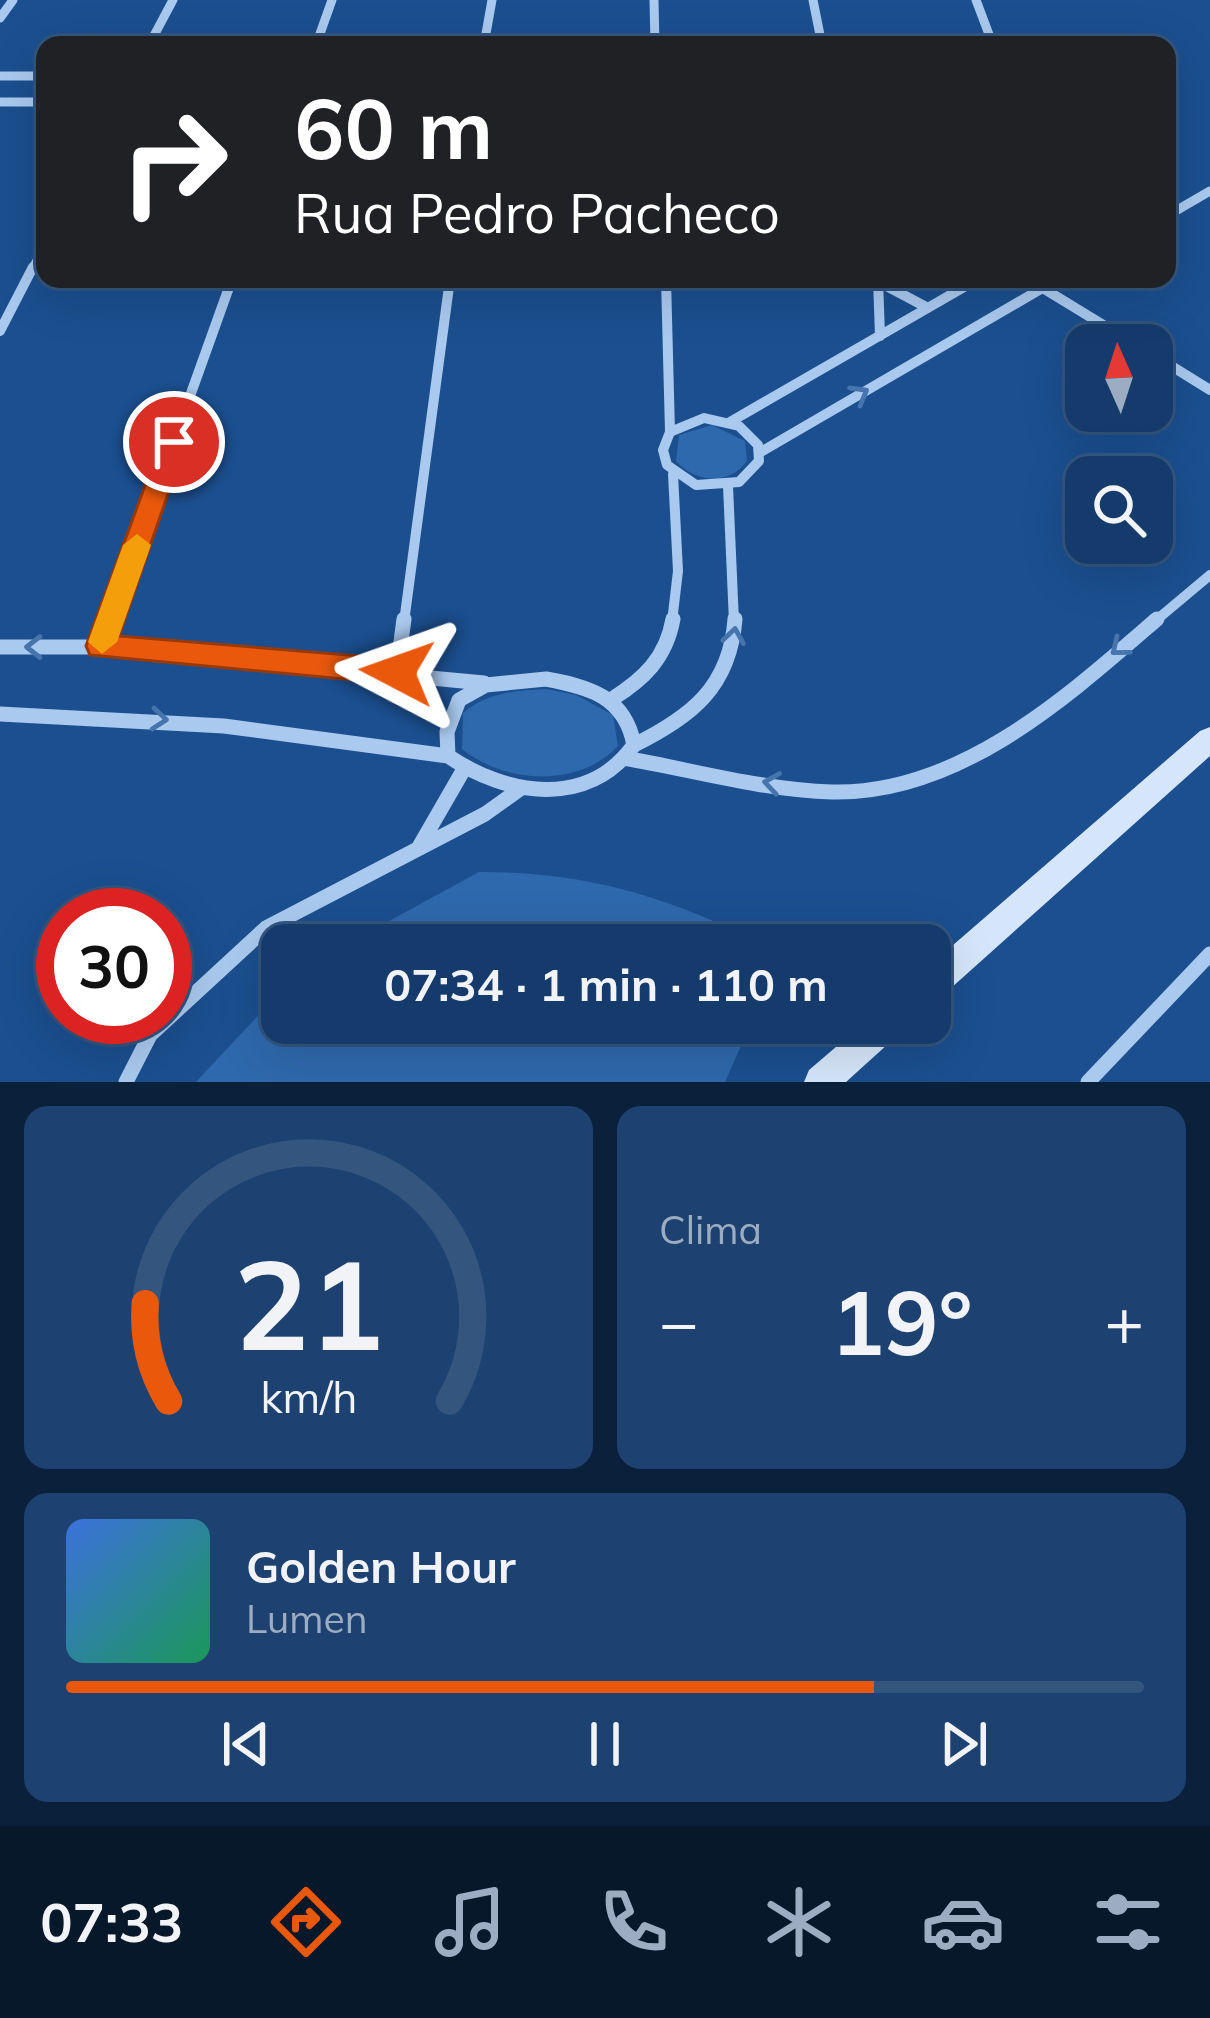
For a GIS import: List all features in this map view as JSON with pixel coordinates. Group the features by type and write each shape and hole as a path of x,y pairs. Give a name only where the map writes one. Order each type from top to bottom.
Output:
{"main road":[{"path":"951,968 1210,740"},
{"path":"821,1082 864,1044"}],"street":[{"path":"0,18 13,0"},
{"path":"154,36 173,0"},
{"path":"319,36 332,0"},
{"path":"485,36 491,0"},
{"path":"654,0 656,36"},
{"path":"813,0 820,36"},
{"path":"976,0 990,36"},
{"path":"0,76 36,76"},
{"path":"0,102 36,102"},
{"path":"1176,211 1210,191"},
{"path":"0,331 36,262"},
{"path":"100,646 229,288"},
{"path":"397,672 449,288"},
{"path":"612,699 642,685 671,644 673,474 661,451 670,432 666,288"},
{"path":"878,288 880,336"},
{"path":"891,288 928,308"},
{"path":"730,422 962,288"},
{"path":"673,474 696,485 728,486 748,476 759,452 1043,288 1102,324"},
{"path":"1173,368 1210,390"},
{"path":"671,391 692,419"},
{"path":"670,432 692,419 730,422 753,437 759,452"},
{"path":"126,1082 150,1035 266,928 520,789 586,782 612,773 629,751 672,731 706,705 724,675 736,640 728,486"},
{"path":"629,751 771,784 855,792 922,778 992,751 1210,574"},
{"path":"0,647 100,646 485,683 545,679 578,684 612,699 632,724 629,751"},
{"path":"448,756 444,733 449,710 461,695 485,683"},
{"path":"0,714 102,714 236,725 448,756 464,769 520,789"},
{"path":"419,848 464,769"},
{"path":"1088,1082 1210,954"}],"shaded area":[{"path":"712,425 745,441 747,461 731,475 712,479 693,474 676,461 679,435"},
{"path":"546,689 576,695 613,715 618,746 583,769 542,776 499,769 462,749 463,713 472,706 502,694"},
{"path":"479,872 591,882 661,901 720,924 384,924"},
{"path":"261,1012 261,1044 742,1044 725,1082 196,1082"}],"slow traffic":[{"path":"102,642 137,545"}],"route":[{"path":"174,442 100,646 397,672"}]}
